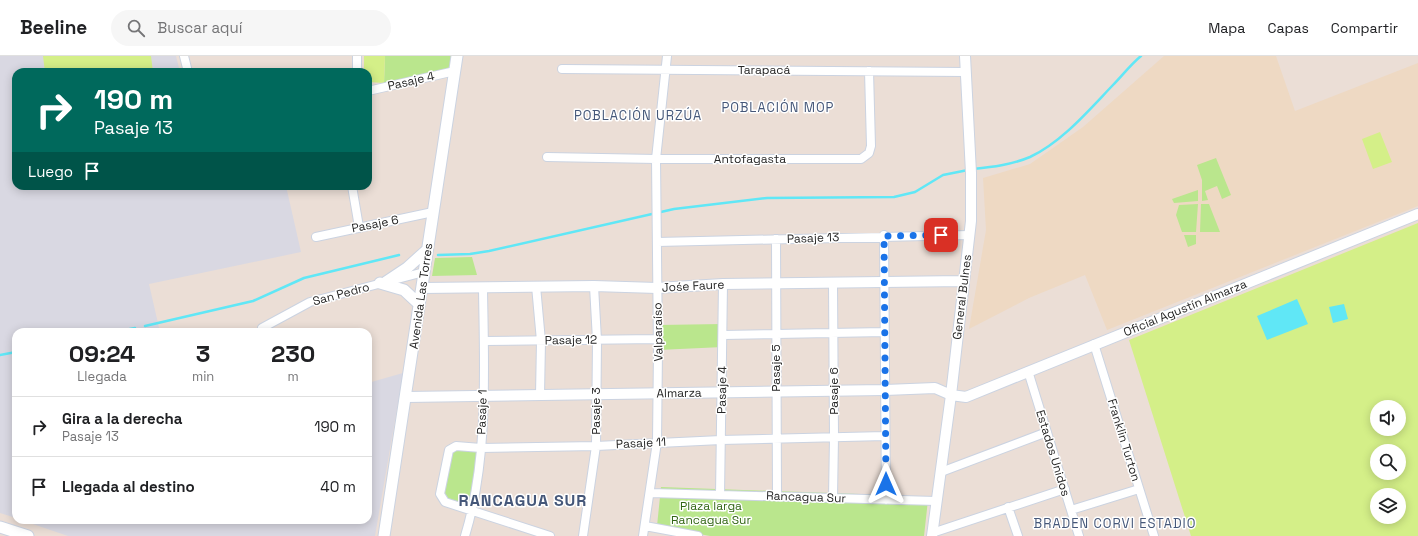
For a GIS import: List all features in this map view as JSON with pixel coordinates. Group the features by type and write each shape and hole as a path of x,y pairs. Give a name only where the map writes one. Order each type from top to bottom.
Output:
{"main road":[{"name":"Avenida Las Torres","path":"384,536 457,56"},
{"path":"383,282 407,268 427,250"},
{"path":"383,282 404,290 419,304"},
{"path":"0,527 28,536"}],"street":[{"path":"184,56 187,68"},
{"path":"357,68 358,56"},
{"name":"Valparaíso","path":"643,536 651,493 657,442 658,339 656,288 657,242 655,208 656,159 667,56"},
{"name":"General Bulnes","path":"932,535 951,395 970,235 971,170 965,56"},
{"name":"Tarapacá","path":"562,69 966,72"},
{"name":"Pasaje 4","path":"372,90 455,71"},
{"name":"Antofagasta","path":"547,157 656,159 861,159 869,153 871,146 869,71"},
{"path":"353,190 359,227"},
{"name":"Pasaje 6","path":"316,236 433,212"},
{"name":"Oficial Agustín Almarza","path":"951,395 966,397 1418,214"},
{"name":"Pasaje 13","path":"657,242 970,235"},
{"path":"884,236 886,500"},
{"name":"Pasaje 5","path":"776,239 777,496"},
{"name":"San Pedro","path":"262,328 310,302 424,272"},
{"name":"Jośe Faure","path":"422,288 594,286 656,288 723,284 964,281"},
{"name":"Pasaje 6","path":"833,283 833,498"},
{"name":"Pasaje 4","path":"720,495 723,284"},
{"path":"536,286 541,341 540,395"},
{"name":"Pasaje 3","path":"583,536 596,446 597,340 594,286"},
{"name":"Pasaje 1","path":"465,536 472,510 481,448 484,342 483,287"},
{"path":"723,335 885,332"},
{"name":"Pasaje 12","path":"484,342 658,339"},
{"name":"Franklin Turton","path":"1094,344 1154,536"},
{"name":"Estados Unidos","path":"1028,371 1079,536"},
{"name":"Almarza","path":"406,397 722,393 935,388 951,395"},
{"path":"940,472 1047,432"},
{"name":"Pasaje 11","path":"472,510 442,499 440,494 449,450 456,446 481,448 596,446 657,442 885,436"},
{"path":"1071,510 1139,489"},
{"path":"932,535 1008,507 1064,490"},
{"name":"Rancagua Sur","path":"651,493 936,501"},
{"path":"1008,507 1018,536"},
{"path":"472,510 550,536"},
{"path":"645,526 698,536"}],"shaded area":[{"path":"0,56 176,56 179,68 12,68 12,190 287,190 301,252 149,284 159,328 12,328 12,517 0,513"},
{"path":"1164,56 1276,56 1295,111 1418,63 1418,206 1107,330 1085,275 1029,298 969,329 986,230 983,178 1030,164 1083,127"},
{"path":"403,373 375,536 68,536 33,524 372,524 372,382"}],"green space":[{"path":"43,56 151,56 152,68 44,68"},
{"path":"364,56 385,56 384,83 372,82 372,68 364,68"},
{"path":"385,56 451,56 450,68 384,83"},
{"path":"1380,132 1392,162 1373,169 1362,139"},
{"path":"1216,158 1231,195 1222,199 1217,186 1205,191 1208,200 1202,201 1202,180 1197,165"},
{"path":"1198,190 1198,201 1174,203 1172,199"},
{"path":"1198,204 1196,232 1182,232 1176,215 1179,205"},
{"path":"1201,204 1209,204 1220,232 1200,232"},
{"path":"1418,223 1418,536 1191,536 1129,340"},
{"path":"1184,235 1196,235 1196,244 1188,247"},
{"path":"472,257 477,275 432,276 435,258"},
{"path":"723,324 723,347 658,350 658,325"},
{"path":"481,448 473,510 442,499 449,450"},
{"name":"Plaza larga Rancagua Sur","path":"661,487 888,495 928,500 924,536 710,536 657,526"}],"water":[{"path":"1297,299 1308,324 1267,340 1257,316"},
{"path":"1344,304 1348,319 1333,323 1329,307"}],"waterway":[{"path":"973,169 1009,164 1042,151 1074,125 1141,56"},
{"path":"438,255 470,254 489,251 674,209 767,198 894,197 915,192 943,175 968,170"},
{"path":"145,326 253,301 304,278 399,255"},
{"path":"0,355 12,353"}],"district":[{"name":"POBLACIÓN MOP","path":"778,107"},
{"name":"POBLACIÓN URZÚA","path":"638,115"},
{"name":"RANCAGUA SUR","path":"523,500"},
{"name":"BRADEN CORVI ESTADIO","path":"1115,523"}],"route":[{"path":"886,484 884,236 941,235"}]}
